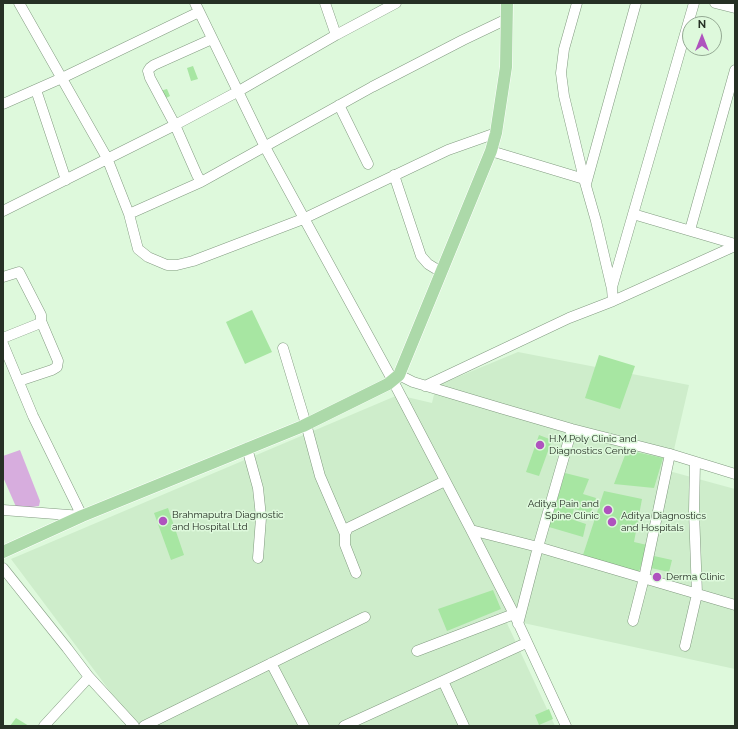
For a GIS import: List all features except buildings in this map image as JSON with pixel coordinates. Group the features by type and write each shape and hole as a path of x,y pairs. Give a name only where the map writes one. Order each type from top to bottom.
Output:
{"main road":[{"path":"3,552 82,516 306,424 396,378 491,151 496,133 506,67 508,3"}],"street":[{"path":"19,3 106,158 129,214 138,249 143,254 158,262 173,266 193,261 303,219 448,150 496,133"},
{"path":"325,3 336,35"},
{"path":"3,211 66,180 106,158 175,125 396,3"},
{"path":"577,3 564,49 561,73 564,96 612,289 612,301"},
{"path":"585,182 636,3"},
{"path":"612,289 694,3"},
{"path":"715,3 735,8"},
{"path":"3,104 62,78 197,8 237,92 303,219 396,378 445,481 472,530 516,619 562,725"},
{"path":"129,214 201,182 372,86 507,19"},
{"path":"201,182 175,125 150,78 148,71 154,66 212,39"},
{"path":"690,230 735,70"},
{"path":"36,90 66,180"},
{"path":"339,105 368,164"},
{"path":"491,151 585,182"},
{"path":"394,175 421,256 428,264 441,272"},
{"path":"633,214 690,230 735,245"},
{"path":"425,386 569,318 612,301 735,245"},
{"path":"3,277 19,272 41,315 41,321 58,361 57,367 52,370 18,381"},
{"path":"3,338 38,324 41,321"},
{"path":"3,344 33,416 82,516"},
{"path":"283,348 320,476 345,534 345,545 356,573"},
{"path":"396,378 572,429 670,454 735,474"},
{"path":"516,619 572,429"},
{"path":"247,448 258,488 260,507 261,518 258,558"},
{"path":"633,621 644,578 670,454"},
{"path":"685,646 697,594 694,511 695,462"},
{"path":"345,534 348,528 445,481"},
{"path":"3,510 82,516"},
{"path":"472,530 538,547 735,605"},
{"path":"3,568 89,677 134,726"},
{"path":"144,726 365,617"},
{"path":"417,651 516,619"},
{"path":"344,726 526,643"},
{"path":"271,663 304,726"},
{"path":"44,726 89,677"},
{"path":"442,681 464,726"}],"shaded area":[{"path":"518,352 689,385 669,471 735,489 735,669 505,619 555,726 136,726 11,559 398,395 432,403 436,386"},
{"path":"20,450 40,501 39,506 17,509 3,477 3,456"}],"place":[{"name":"H.M.Poly Clinic and Diagnostics Centre","path":"540,445"},
{"name":"Aditya Pain and Spine Clinic","path":"608,510"},
{"name":"Brahmaputra Diagnostic and Hospital Ltd","path":"163,521"},
{"name":"Aditya Diagnostics and Hospitals","path":"612,522"},
{"name":"Derma Clinic","path":"657,577"}]}
